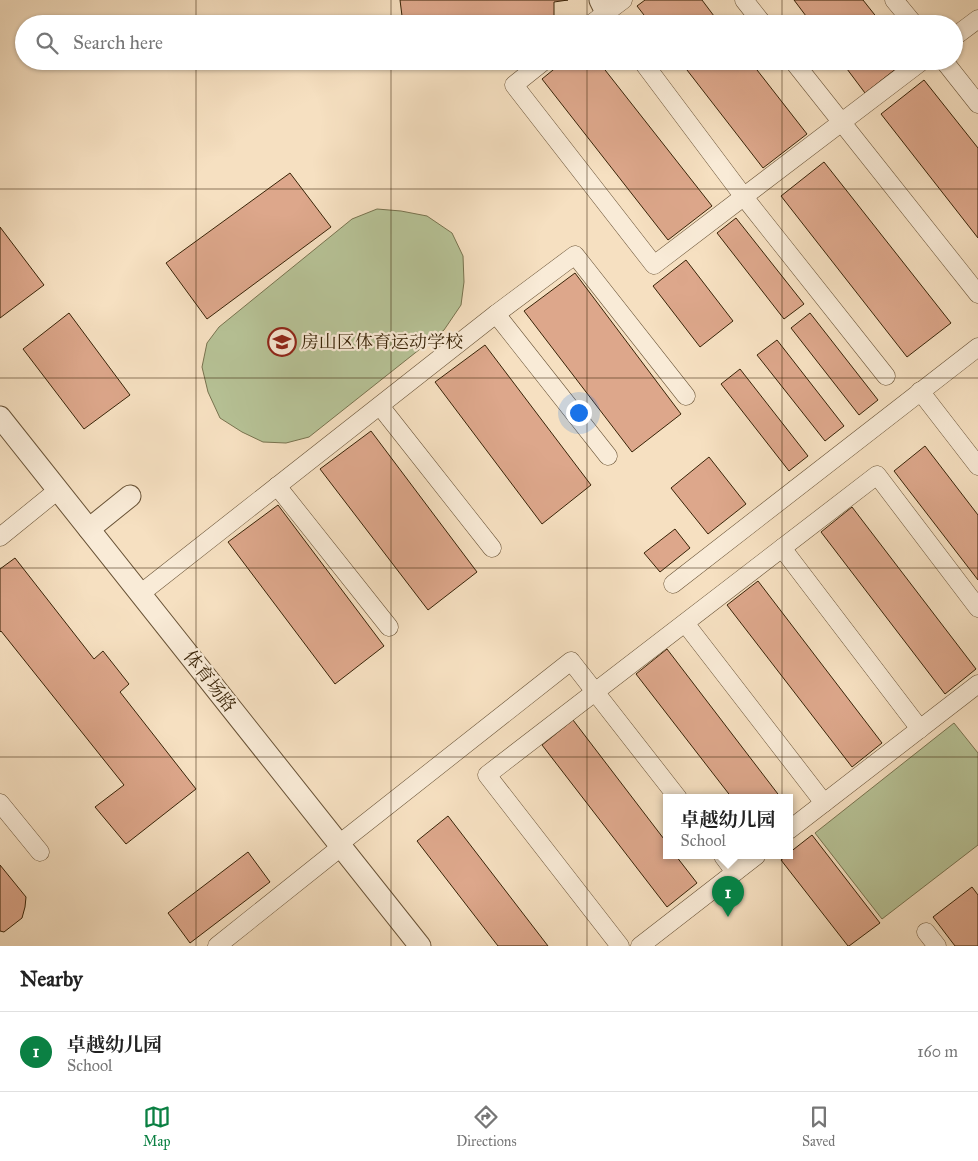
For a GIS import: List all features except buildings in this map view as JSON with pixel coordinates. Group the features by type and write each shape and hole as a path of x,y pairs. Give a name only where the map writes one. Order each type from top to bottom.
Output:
{"street":[{"path":"603,15 623,0"},
{"path":"744,0 756,15"},
{"path":"894,0 906,15"},
{"path":"963,30 978,19"},
{"path":"533,70 514,85 654,265 910,70"},
{"path":"649,70 744,197 886,376"},
{"path":"800,70 978,294"},
{"path":"951,70 978,104"},
{"path":"140,594 496,314 574,255 686,396"},
{"path":"496,314 608,456"},
{"path":"673,584 978,347"},
{"path":"920,391 978,466"},
{"path":"380,406 492,548"},
{"name":"体育场路","path":"0,416 420,946"},
{"path":"620,946 487,774 877,475 978,608"},
{"path":"277,486 389,627"},
{"path":"0,537 58,490"},
{"path":"89,529 130,496"},
{"path":"782,548 920,729"},
{"path":"685,623 824,803"},
{"path":"217,946 340,845 571,661 675,794"},
{"path":"793,827 978,684"},
{"path":"0,803 40,852"},
{"path":"725,859 735,872"},
{"path":"640,946 752,859"}],"green space":[{"path":"377,209 427,216 452,233 463,256 464,282 461,305 444,330 309,437 286,443 263,442 242,432 220,418 208,392 202,367 207,343 219,327 352,219"},
{"path":"954,723 978,753 978,845 882,919 815,833"}],"place":[{"name":"房山区体育运动学校","path":"282,342"},
{"name":"卓越幼儿园","path":"728,917"}]}
